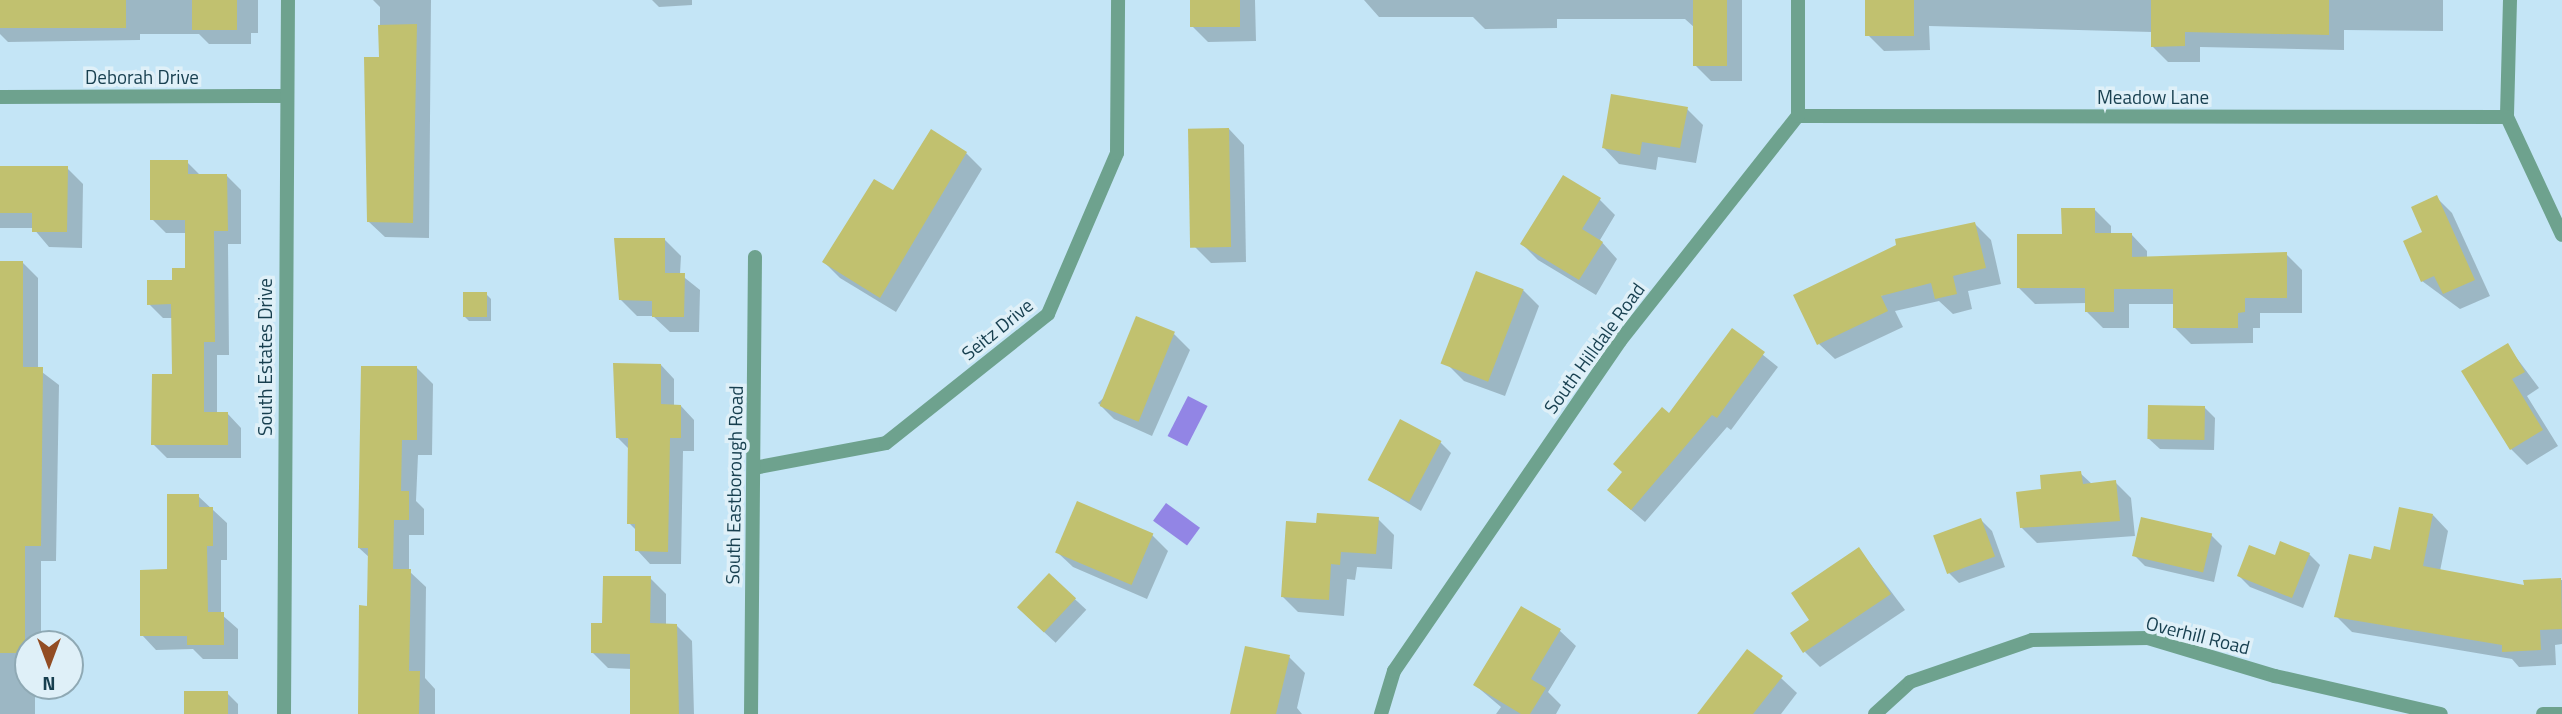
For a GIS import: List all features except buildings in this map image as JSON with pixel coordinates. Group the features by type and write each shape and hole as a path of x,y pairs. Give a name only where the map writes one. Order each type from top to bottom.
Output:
{"street":[{"name":"South Estates Drive","path":"284,714 285,96 288,0"},
{"name":"Seitz Drive","path":"754,468 886,443 1048,314 1117,153 1118,0"},
{"path":"1798,0 1798,116"},
{"path":"2510,0 2507,117 2562,235"},
{"name":"Deborah Drive","path":"0,97 285,96"},
{"name":"Meadow Lane","path":"1798,116 2507,117"},
{"name":"South Hilldale Road","path":"1381,714 1394,671 1620,341 1798,116"},
{"name":"South Eastborough Road","path":"751,714 755,257"},
{"name":"Overhill Road","path":"1875,714 1910,682 2032,640 2148,638 2275,676 2441,714"},
{"path":"2543,714 2562,714"}],"shaded area":[{"path":"1188,396 1208,406 1187,446 1168,436"},
{"path":"1166,503 1200,528 1187,545 1153,521"}]}
